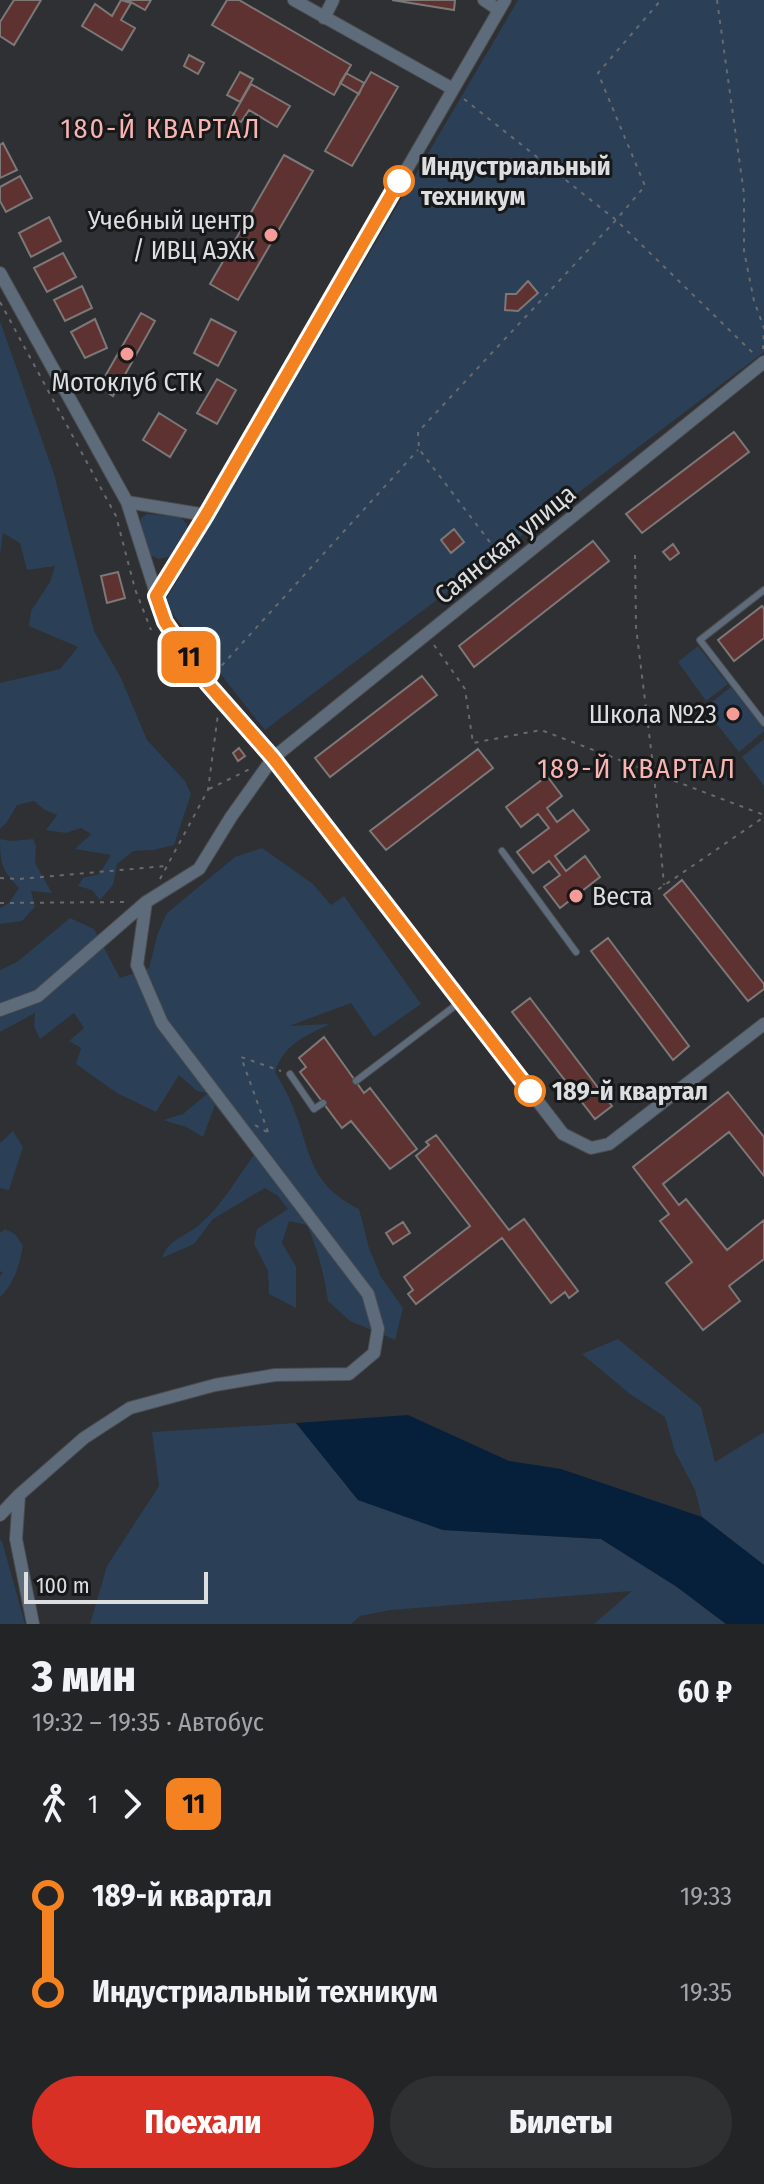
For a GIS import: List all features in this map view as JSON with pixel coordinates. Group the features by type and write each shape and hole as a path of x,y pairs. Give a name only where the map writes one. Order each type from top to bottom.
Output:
{"street":[{"path":"294,0 453,89"},
{"path":"324,18 333,0"},
{"path":"156,596 502,5 484,0"},
{"path":"0,273 127,502 165,622 207,683 273,758 563,1134 591,1148 609,1144 764,1024"},
{"name":"Саянская улица","path":"0,1010 38,996 146,902 199,869 273,758 764,363"},
{"path":"127,502 206,515"},
{"path":"0,1515 84,1438 130,1408 215,1385 275,1375 349,1374 374,1353 378,1329 368,1294 162,1023 137,965 146,902"},
{"path":"19,1495 16,1539 33,1624"}],"lane":[{"path":"764,590 700,640 764,723"},
{"path":"502,851 576,952"},
{"path":"356,1081 460,1002"},
{"path":"290,1074 314,1109 323,1103"}],"path":[{"path":"510,568 419,449 418,432 645,186 598,73 661,0"},
{"path":"717,0 744,194 744,251 754,301 764,328 764,363"},
{"path":"453,89 616,220 764,363"},
{"path":"0,302 116,516 135,589 151,630"},
{"path":"207,683 419,449"},
{"path":"635,555 636,627 664,885"},
{"path":"434,645 465,689 473,743 541,730 764,816"},
{"path":"161,878 208,790 220,698"},
{"path":"208,790 273,758"},
{"path":"650,895 764,816"},
{"path":"0,878 168,866"},
{"path":"0,903 146,902"},
{"path":"254,1124 268,1132 241,1057 290,1074"}],"shaded area":[{"path":"518,0 764,0 764,352 265,730 164,603"},
{"path":"0,321 54,474 94,631 121,678 147,740 185,781 191,794 174,845 133,851 117,864 113,885 100,900 92,890 78,886 83,878 99,874 111,855 75,849 91,834 81,828 66,833 46,830 57,815 34,801 17,805 0,829 0,683 60,669 78,647 29,626 31,611 50,582 55,566 27,570 20,543 3,533 0,555"},
{"path":"147,514 180,517 187,524 169,557 159,559 150,555 140,527 141,518"},
{"path":"698,646 728,684 706,701 678,662"},
{"path":"731,687 764,729 739,752 704,708"},
{"path":"764,739 764,786 742,757"},
{"path":"0,839 33,839 36,846 35,863 52,893 31,891 35,907 22,921 0,924 0,908 9,903 19,888 3,866"},
{"path":"262,848 313,884 331,905 344,896 421,1004 374,1037 351,1003 289,1026 330,1024 290,1048 275,1072 290,1100 319,1176 341,1199 359,1209 369,1248 381,1277 403,1308 395,1340 350,1321 328,1301 320,1262 307,1225 289,1221 282,1243 296,1267 296,1308 269,1294 268,1271 254,1244 257,1229 288,1209 278,1196 265,1188 213,1219 194,1244 162,1258 172,1243 199,1225 214,1210 254,1155 215,1105 203,1137 186,1127 163,1120 183,1114 208,1093 197,1091 179,1075 156,1112 117,1093 76,1064 81,1048 69,1041 84,1028 74,1013 40,1039 34,1026 35,1013 0,1032 0,970 17,962 70,918 94,929 120,978 149,968 167,913 235,857"},
{"path":"13,1131 23,1147 9,1190 0,1188 0,1143"},
{"path":"5,1229 15,1234 23,1246 13,1280 0,1297 0,1276 3,1273 0,1271 0,1233"},
{"path":"618,1339 701,1407 715,1462 764,1432 764,1565 702,1517 695,1490 675,1452 665,1417 630,1394 582,1354"},
{"path":"408,1415 509,1461 561,1469 702,1517 764,1565 764,1624 726,1624 677,1587 601,1539 443,1530 358,1500 296,1423"},
{"path":"296,1423 358,1500 443,1530 601,1539 677,1587 726,1624 594,1624 632,1591 391,1610 360,1616 351,1624 90,1624 107,1566 159,1486 152,1432"},
{"path":"2,1541 25,1624 0,1624"}],"building":[{"path":"14,0 41,0 14,45 0,36 0,22"},
{"path":"121,0 131,3 121,20 135,28 122,50 82,26 95,4 112,16"},
{"path":"127,0 151,0 145,10"},
{"path":"227,0 239,0 351,65 334,95 212,25"},
{"path":"392,0 455,0 454,10"},
{"path":"189,55 204,63 198,74 184,66"},
{"path":"240,72 253,79 240,102 227,95"},
{"path":"371,72 398,87 352,166 325,151"},
{"path":"346,73 364,83 359,94 340,83"},
{"path":"251,84 290,106 277,127 249,110 241,122 232,117"},
{"path":"3,143 17,170 0,178 0,145"},
{"path":"284,155 313,171 238,300 210,284"},
{"path":"20,176 32,198 6,212 0,201 0,187"},
{"path":"49,217 61,241 31,257 19,233"},
{"path":"63,253 76,277 47,292 34,268"},
{"path":"528,281 538,293 518,311 505,310 506,294 516,294"},
{"path":"82,286 92,308 65,321 54,300"},
{"name":"Мотоклуб СТК","path":"141,313 155,321 113,396 99,387"},
{"path":"95,319 107,348 85,358 71,332"},
{"path":"211,319 236,332 218,366 194,353"},
{"path":"217,379 236,390 217,424 197,413"},
{"path":"159,413 186,430 170,457 143,440"},
{"path":"734,432 749,452 642,533 626,514"},
{"path":"454,529 464,542 451,553 441,540"},
{"path":"593,541 609,561 474,667 459,646"},
{"path":"673,544 679,553 670,560 663,552"},
{"path":"118,572 125,598 107,603 101,576"},
{"path":"762,606 764,638 734,661 718,640"},
{"path":"422,676 437,695 330,777 315,758"},
{"path":"239,748 245,756 238,761 233,753"},
{"path":"478,749 493,768 386,850 370,831"},
{"path":"547,776 562,796 547,808 557,822 573,810 589,830 555,856 566,871 585,856 600,877 560,908 544,887 560,875 549,861 533,873 517,852 549,828 538,814 521,827 506,807"},
{"path":"682,880 764,984 764,989 748,1001 664,895"},
{"path":"608,938 689,1046 673,1060 591,951"},
{"path":"530,998 612,1106 595,1119 512,1012"},
{"path":"324,1037 364,1093 370,1088 417,1149 390,1169 351,1121 342,1128 300,1072 306,1067 299,1058"},
{"path":"728,1092 764,1137 764,1176 729,1132 663,1184 679,1205 686,1199 727,1250 764,1220 764,1259 729,1286 740,1301 703,1330 666,1283 692,1262 660,1221 669,1214 633,1167"},
{"path":"436,1135 509,1230 524,1219 578,1291 569,1298 565,1292 551,1303 502,1238 416,1304 408,1294 413,1290 404,1277 470,1226 416,1156 429,1145 426,1142"},
{"path":"403,1222 410,1233 393,1244 386,1233"}],"bus line":[{"name":"11","path":"399,181 156,596 165,622 207,683 273,758 530,1091"}],"place":[{"name":"Индустриальный техникум","path":"399,181"},
{"name":"Учебный центр / ИВЦ АЭХК","path":"271,235"},
{"name":"Мотоклуб СТК","path":"127,354"},
{"name":"Школа №23","path":"733,714"},
{"name":"Веста","path":"576,896"},
{"name":"189-й квартал","path":"530,1091"}],"district":[{"name":"180-Й КВАРТАЛ","path":"161,128"},
{"name":"189-Й КВАРТАЛ","path":"637,768"}]}
